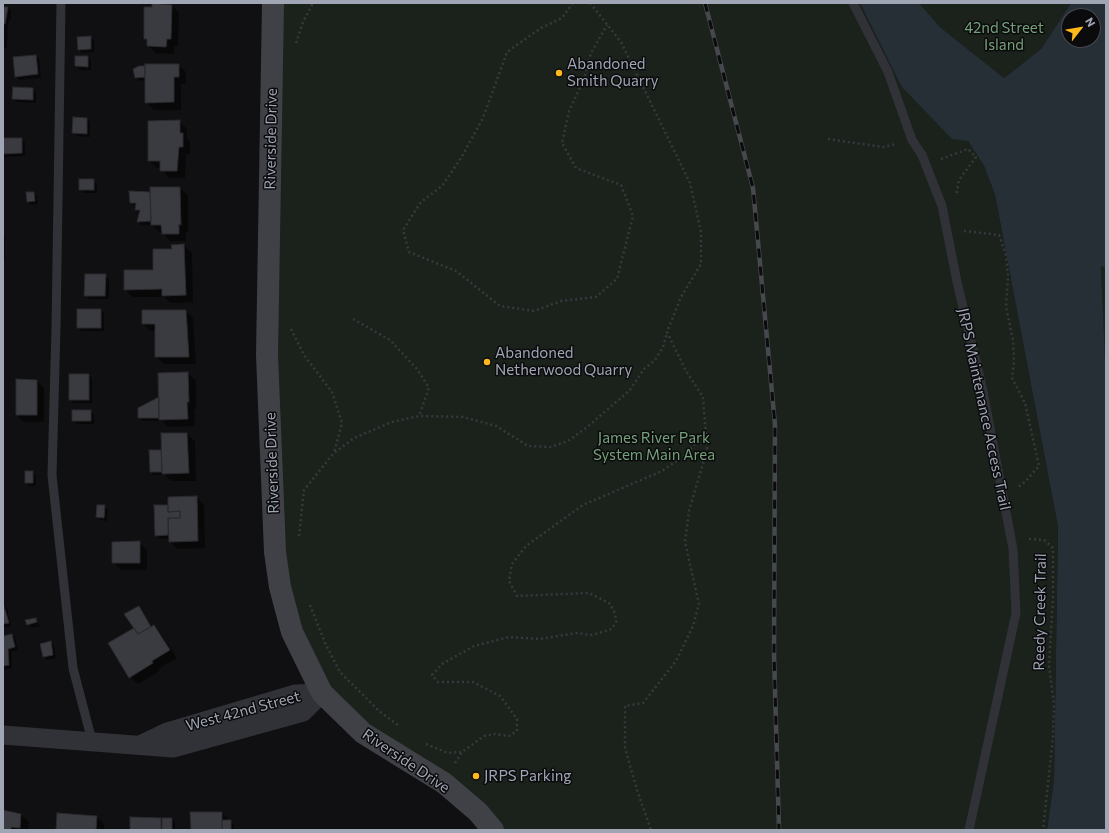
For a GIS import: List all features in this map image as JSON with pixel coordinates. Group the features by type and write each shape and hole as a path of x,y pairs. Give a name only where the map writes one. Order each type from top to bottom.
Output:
{"street":[{"name":"Riverside Drive","path":"273,3 267,355 275,552 280,587 292,632 322,693 362,733 444,783 478,812 493,830"},
{"name":"West 42nd Street","path":"3,735 142,744 167,732 295,694 322,693"}],"lane":[{"path":"61,3 52,475 73,668 92,741"},
{"name":"JRPS Maintenance Access Trail","path":"853,3 888,72 912,140 922,155 942,206 957,282 982,386 1013,549 1016,613 969,830"}],"path":[{"path":"296,44 303,22 313,3"},
{"path":"573,3 562,18 541,28 507,52 483,118 461,158 442,186 421,202 403,230 408,252 456,271 500,306 534,311 561,301 596,297 617,279 633,216 621,185 576,168 562,143 569,111 584,79 591,52 607,26"},
{"path":"299,539 300,516 304,490 334,454 354,438 371,429 392,422 419,416 463,417 496,426 528,446 550,447 568,441 586,428 630,390 644,369 655,360 663,347 667,332 681,297 701,264 702,232 690,183 621,42 590,3"},
{"path":"828,139 883,147 912,140"},
{"path":"926,166 968,149 976,157 959,180 955,204"},
{"path":"960,231 1000,235 1006,254 1008,276 1006,307 1013,340 1014,361 1012,378 1026,403 1039,466 1025,482 1013,490"},
{"path":"353,319 390,340 417,369 429,388 419,416"},
{"path":"287,322 304,355 332,392 342,424 334,454"},
{"path":"651,830 636,790 625,748 625,706 643,703 676,661 693,626 699,604 685,542 689,511 707,450 703,396 686,371 667,332"},
{"path":"419,740 448,753 462,752 484,736 495,734 509,736 517,731 517,719 500,696 474,682 438,682 432,675 442,664 457,654 474,646 509,638 540,639 576,633 592,635 612,628 616,622 615,612 608,603 589,593 517,596 509,581 512,564 526,546 583,505 662,471 685,455 706,433"},
{"name":"Reedy Creek Trail","path":"1027,535 1029,540 1044,540 1053,548 1053,598 1049,666 1054,704 1043,830"},
{"path":"309,601 326,645 340,672 379,711 401,729"}],"green space":[{"name":"James River Park System Main Area","path":"273,3 860,3 901,86 968,141 984,166 995,195 1058,527 1054,779 1047,830 493,830 322,693 280,587"},
{"name":"42nd Street Island","path":"919,3 1071,3 1068,8 1061,8 1061,18 1041,49 1004,78 940,27"},
{"path":"1101,265 1106,268 1106,382 1105,376"}],"shaded area":[{"path":"860,3 919,3 940,27 1004,78 1041,49 1061,18 1061,48 1101,48 1101,8 1068,8 1071,3 1106,3 1106,268 1101,266 1106,382 1106,830 1047,830 1054,779 1058,527 995,195 984,166 968,141 952,139 901,86"}],"building":[{"path":"152,3 172,5 171,39 167,39 166,47 147,46 147,39 144,39 144,7 152,7"},
{"path":"3,7 8,7 5,24 3,24"},
{"path":"91,36 91,49 78,50 77,37"},
{"path":"36,55 38,74 15,77 13,57"},
{"path":"75,56 88,56 88,67 75,66"},
{"path":"145,64 179,64 179,77 174,77 174,102 145,103"},
{"path":"139,66 145,66 145,77 135,78 133,69"},
{"path":"13,87 33,88 33,100 12,99"},
{"path":"73,117 87,118 87,134 72,133"},
{"path":"180,120 180,133 183,133 183,147 179,147 177,171 160,171 160,161 148,161 148,121"},
{"path":"3,138 22,138 22,153 3,154"},
{"path":"79,179 94,179 94,190 79,190"},
{"path":"150,187 180,187 181,225 179,224 179,234 162,234 161,225 151,225"},
{"path":"129,191 150,192 151,221 137,222 140,210 135,210 136,203 130,203"},
{"path":"26,192 34,192 35,201 27,202"},
{"path":"184,244 186,295 162,296 162,289 124,290 124,270 153,270 153,249 172,249 171,245"},
{"path":"85,274 106,274 105,296 84,296"},
{"path":"77,309 101,309 101,328 77,328"},
{"path":"142,310 186,310 189,357 155,357 155,324 142,324"},
{"path":"188,372 188,419 159,420 158,373"},
{"path":"69,374 89,374 89,400 69,400"},
{"path":"16,379 37,380 37,415 16,415"},
{"path":"159,397 159,418 138,418 138,408"},
{"path":"72,410 91,410 91,421 72,421"},
{"path":"161,433 187,433 189,473 162,474"},
{"path":"149,450 161,450 162,472 150,472"},
{"path":"25,471 33,471 33,483 25,483"},
{"path":"197,496 198,541 169,542 168,518 180,518 180,511 168,512 168,497"},
{"path":"97,505 105,505 104,518 96,517"},
{"path":"154,505 168,505 168,512 180,511 180,518 168,518 168,535 155,536"},
{"path":"140,541 140,563 112,563 112,542"},
{"path":"3,603 9,623 3,624"},
{"path":"139,606 151,627 138,634 124,614"},
{"path":"36,618 37,622 27,625 25,620"},
{"path":"154,625 170,650 129,678 108,643 134,628 138,634"},
{"path":"12,634 15,647 8,649 9,665 3,666 3,636"},
{"path":"51,641 53,655 43,657 40,644"},
{"path":"3,810 21,814 20,828 11,827 11,830 3,830"},
{"path":"190,812 222,812 222,830 191,830"},
{"path":"57,813 97,816 96,830 56,830"},
{"path":"130,817 161,818 161,830 130,830"},
{"path":"162,818 172,818 172,830 162,830"},
{"path":"222,820 231,820 231,830 222,830"}],"railway":[{"path":"705,3 753,188 775,425 774,654 779,830"}],"place":[{"name":"Abandoned Smith Quarry","path":"559,73"},
{"name":"Abandoned Netherwood Quarry","path":"487,362"},
{"name":"JRPS Parking","path":"476,776"}]}
